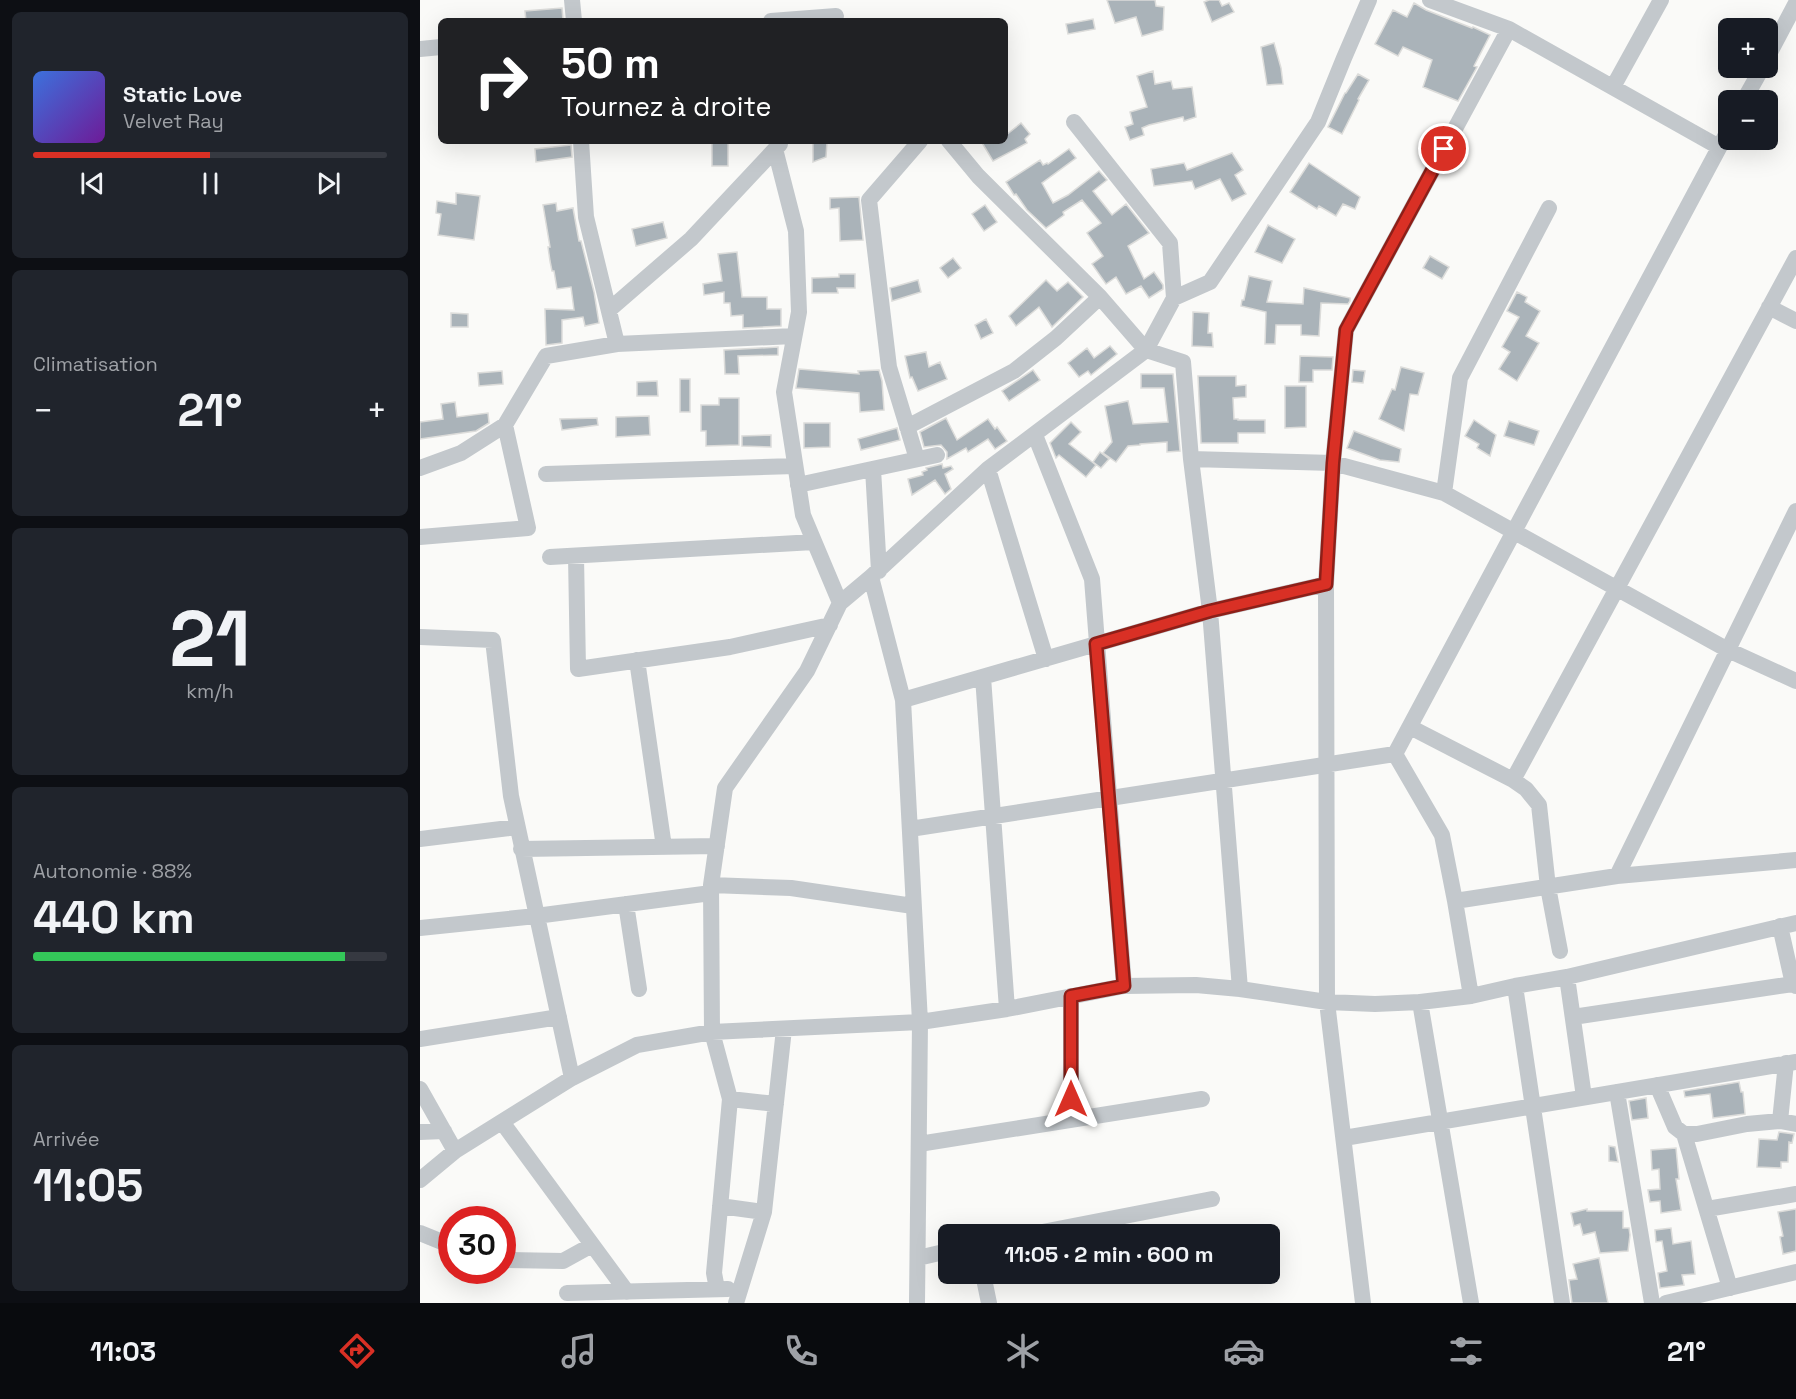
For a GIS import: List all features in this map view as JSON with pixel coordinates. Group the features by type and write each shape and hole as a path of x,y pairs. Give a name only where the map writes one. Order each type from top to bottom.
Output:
{"street":[{"path":"572,0 574,18"},
{"path":"1174,298 1210,282 1318,122 1369,0"},
{"path":"1430,0 1509,28 1718,146"},
{"path":"1613,87 1661,0"},
{"path":"1778,37 1796,3"},
{"path":"793,18 837,12"},
{"path":"1363,1303 1327,1002 1326,584 1333,463 1346,330 1509,28"},
{"path":"420,49 438,47"},
{"path":"717,1289 714,1273 730,1099 712,1032 711,889 725,788 807,671 840,603 875,574 988,469 1146,350 1174,298 1170,243 1074,122"},
{"path":"581,144 586,216 617,344"},
{"path":"917,144 869,200 889,367 917,459"},
{"path":"951,144 978,176 1100,297 1146,350 1183,362 1191,459 1210,611 1240,989"},
{"path":"609,310 691,239 779,145"},
{"path":"779,145 796,231 799,312 784,392 803,515 840,603"},
{"path":"1395,754 1718,149"},
{"path":"1444,493 1460,378 1549,208"},
{"path":"1513,780 1796,258"},
{"path":"907,427 1014,371 1056,338 1100,297"},
{"path":"1769,307 1796,321"},
{"path":"420,468 461,453 505,425 546,356 617,344 794,336"},
{"path":"420,537 528,528 505,425"},
{"path":"1035,435 1092,579 1124,986"},
{"path":"798,485 937,455"},
{"path":"1191,459 1333,463 1444,493 1728,650 1796,681"},
{"path":"546,474 795,466"},
{"path":"873,469 875,574 903,700 920,1022 917,1303"},
{"path":"988,469 1046,659"},
{"path":"1617,876 1796,511"},
{"path":"550,557 814,542"},
{"path":"576,556 578,669 730,647 830,625"},
{"path":"903,700 1210,611 1326,584"},
{"path":"420,637 493,640 511,796 572,1078"},
{"path":"637,660 664,847"},
{"path":"982,677 1007,1009"},
{"path":"1410,727 1513,780 1526,789 1539,805 1548,887 1560,951"},
{"path":"909,829 1395,754"},
{"path":"1395,754 1442,835 1471,996"},
{"path":"420,839 517,827"},
{"path":"521,849 717,846"},
{"path":"1455,901 1617,876 1796,860"},
{"path":"420,928 626,904 711,889 791,888 913,906"},
{"path":"626,904 639,989"},
{"path":"420,1180 455,1151 572,1078 637,1045 712,1032 920,1022 1007,1009 1124,986 1196,985 1327,1002 1375,1004 1420,1002 1471,996 1567,977 1788,924 1795,985 1573,1017"},
{"path":"1567,977 1584,1097"},
{"path":"1515,986 1562,1303"},
{"path":"1071,996 1071,1120"},
{"path":"1420,1002 1471,1303"},
{"path":"420,1039 559,1017"},
{"path":"567,1293 717,1289 738,1296 764,1212 784,1029"},
{"path":"1344,1138 1791,1062 1788,1123 1747,1124 1697,1134 1684,1134 1675,1128 1657,1085"},
{"path":"420,1089 455,1151"},
{"path":"1617,1092 1652,1303"},
{"path":"730,1099 776,1104"},
{"path":"919,1144 1202,1099"},
{"path":"502,1122 627,1292"},
{"path":"420,1132 444,1131"},
{"path":"1684,1134 1730,1288"},
{"path":"1707,1209 1796,1194"},
{"path":"1083,1224 1212,1199"},
{"path":"720,1206 764,1212"},
{"path":"420,1233 438,1240"},
{"path":"516,1260 563,1262 592,1245"},
{"path":"918,1258 938,1253"},
{"path":"1666,1303 1796,1272"},
{"path":"985,1284 989,1303"}],"building":[{"path":"1107,0 1155,0 1156,6 1164,7 1163,30 1142,36 1136,17 1115,23"},
{"path":"1219,0 1222,6 1229,3 1234,12 1212,22 1204,2"},
{"path":"1414,3 1490,35 1474,66 1477,67 1458,101 1423,87 1432,60 1403,47 1398,56 1375,44 1393,10 1407,17"},
{"path":"562,8 563,18 526,18 525,11"},
{"path":"1093,19 1095,29 1068,34 1066,24"},
{"path":"1274,43 1283,84 1267,85 1261,47"},
{"path":"1153,71 1155,84 1171,81 1173,89 1192,87 1196,117 1184,121 1183,117 1149,125 1142,128 1144,135 1130,140 1125,127 1133,124 1130,112 1147,107 1137,76"},
{"path":"1358,74 1369,80 1342,134 1328,127 1345,93"},
{"path":"1021,123 1030,134 1025,139 1027,143 993,161 983,144 1008,144 1008,134"},
{"path":"712,144 728,144 728,166 712,166"},
{"path":"813,144 827,144 826,157 813,162"},
{"path":"571,145 572,157 536,162 535,149"},
{"path":"1069,149 1076,158 1042,183 1053,203 1068,195 1099,171 1107,180 1093,191 1112,215 1126,204 1149,233 1128,246 1144,279 1154,272 1163,285 1163,289 1149,298 1141,286 1126,294 1116,277 1106,284 1092,264 1103,256 1087,233 1101,223 1082,200 1063,212 1064,215 1046,228 1027,210 1006,182 1040,160 1043,165 1048,164"},
{"path":"1232,153 1243,170 1235,175 1246,194 1232,201 1220,179 1195,189 1192,181 1154,186 1151,169 1184,163 1187,170"},
{"path":"1309,163 1360,197 1355,209 1343,204 1336,216 1319,206 1317,209 1290,192"},
{"path":"456,193 480,196 474,240 438,235 441,214 436,213 437,201 456,204"},
{"path":"859,197 863,240 840,241 839,208 830,209 830,198"},
{"path":"556,203 557,211 573,208 579,241 581,241 594,292 599,323 585,326 583,317 562,320 562,343 546,345 545,309 574,310 571,287 557,289 550,261 543,205"},
{"path":"985,205 997,222 984,231 972,214"},
{"path":"663,222 667,238 636,246 632,229"},
{"path":"1268,225 1295,239 1282,263 1255,252"},
{"path":"737,252 742,297 767,297 767,309 781,309 781,326 743,328 743,315 731,316 730,303 724,303 724,292 704,295 703,284 722,281 718,254"},
{"path":"1430,256 1449,267 1442,279 1423,268"},
{"path":"953,258 961,268 948,278 940,268"},
{"path":"839,274 855,274 855,288 837,288 838,293 812,293 812,278 839,277"},
{"path":"1249,276 1272,281 1267,302 1303,304 1304,288 1350,298 1350,301 1348,304 1321,303 1319,336 1301,335 1301,325 1276,325 1275,344 1265,344 1266,312 1241,306"},
{"path":"918,280 921,292 892,301 890,288"},
{"path":"1046,280 1057,291 1068,282 1083,297 1052,327 1039,307 1016,326 1009,316"},
{"path":"1517,292 1527,297 1525,302 1540,311 1526,336 1539,343 1517,381 1499,369 1510,352 1502,347 1519,317 1507,311"},
{"path":"1193,312 1209,313 1208,333 1212,333 1213,347 1192,346"},
{"path":"451,313 468,314 468,327 451,327"},
{"path":"986,319 993,333 981,339 975,325"},
{"path":"1110,346 1117,354 1091,375 1088,371 1079,377 1068,363 1087,348 1094,358"},
{"path":"778,347 778,355 738,356 739,374 725,374 724,350"},
{"path":"926,352 929,367 940,362 947,379 918,391 912,377 910,378 905,356"},
{"path":"1300,356 1333,357 1332,370 1313,370 1313,382 1299,382"},
{"path":"1401,367 1424,373 1418,395 1410,394 1404,431 1379,419 1392,389 1395,390"},
{"path":"799,369 859,374 858,371 879,370 884,410 860,412 859,393 796,388"},
{"path":"1033,370 1040,380 1009,401 1002,391"},
{"path":"1353,370 1365,371 1363,383 1352,382"},
{"path":"502,371 503,384 479,386 478,373"},
{"path":"1141,374 1173,374 1180,451 1167,452 1167,442 1128,446 1116,462 1103,453 1112,442 1105,406 1128,401 1133,424 1168,422 1164,388 1141,388"},
{"path":"1198,376 1236,376 1236,386 1246,385 1246,397 1233,398 1234,419 1265,420 1265,433 1238,433 1238,443 1201,443"},
{"path":"680,379 690,379 690,412 680,412"},
{"path":"657,381 658,396 637,396 637,382"},
{"path":"1285,386 1306,386 1306,427 1285,428"},
{"path":"719,398 739,398 739,445 706,446 706,431 701,431 701,405 719,405"},
{"path":"455,402 457,417 488,413 489,423 476,431 420,439 420,422 443,419 441,404"},
{"path":"649,416 650,435 616,437 616,417"},
{"path":"597,418 598,425 562,430 560,419"},
{"path":"946,418 957,440 988,419 1007,441 995,449 988,439 968,452 966,448 947,459 947,452 941,445 924,447 920,432"},
{"path":"1474,420 1496,435 1490,456 1477,448 1479,444 1465,436"},
{"path":"1509,421 1539,431 1534,445 1504,436"},
{"path":"1071,422 1081,432 1069,444 1096,465 1086,477 1059,455 1056,458 1050,443"},
{"path":"804,423 830,423 830,447 804,448"},
{"path":"897,428 900,440 861,450 858,439"},
{"path":"1354,431 1401,449 1399,462 1380,460 1347,448"},
{"path":"771,435 771,447 742,446 742,436"},
{"path":"1100,452 1109,459 1101,468 1093,462"},
{"path":"942,464 943,468 951,466 953,469 945,474 951,489 945,494 935,480 912,495 908,479 923,475 922,472 927,470 926,468"},
{"path":"1739,1082 1741,1092 1743,1092 1745,1114 1713,1118 1710,1094 1685,1097 1684,1091"},
{"path":"1646,1098 1648,1118 1632,1120 1629,1101"},
{"path":"1779,1132 1794,1134 1792,1143 1789,1142 1788,1162 1781,1162 1781,1168 1757,1167 1759,1139 1777,1140"},
{"path":"1609,1146 1615,1147 1618,1162 1609,1161"},
{"path":"1676,1148 1679,1179 1676,1179 1681,1210 1661,1213 1660,1201 1650,1202 1648,1190 1660,1189 1659,1169 1652,1170 1651,1150"},
{"path":"1587,1209 1587,1211 1623,1211 1623,1228 1629,1228 1630,1235 1628,1251 1600,1253 1595,1232 1583,1235 1580,1224 1574,1226 1571,1213"},
{"path":"1796,1209 1796,1251 1783,1254 1780,1237 1783,1236 1778,1212"},
{"path":"1671,1228 1673,1244 1691,1241 1695,1274 1682,1275 1684,1285 1660,1288 1658,1273 1667,1271 1662,1241 1656,1242 1655,1230"},
{"path":"1599,1258 1608,1303 1572,1303 1569,1280 1577,1279 1573,1264"}],"route":[{"path":"1071,1099 1071,996 1124,986 1096,644 1210,611 1326,584 1333,463 1346,330 1444,149"}]}
